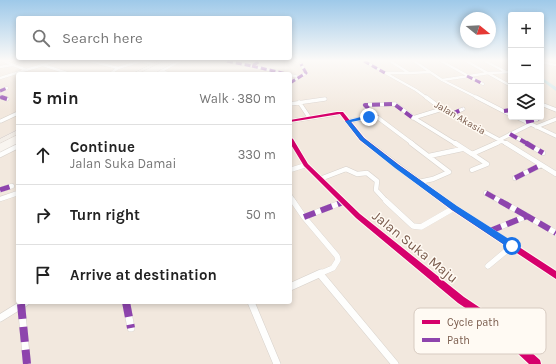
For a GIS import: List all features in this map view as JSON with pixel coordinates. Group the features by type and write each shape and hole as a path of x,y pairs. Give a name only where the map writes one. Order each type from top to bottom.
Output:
{"main road":[{"path":"0,141 16,133"}],"street":[{"name":"Jalan Akasia","path":"394,78 416,90 442,109 501,140 556,174"},
{"path":"439,78 508,113"},
{"path":"442,80 455,78"},
{"path":"471,78 483,84"},
{"path":"497,78 508,84"},
{"path":"0,91 8,88"},
{"path":"0,96 7,99"},
{"path":"292,104 325,99"},
{"path":"299,102 309,117"},
{"path":"419,182 449,172 377,117 365,105 394,104 413,118 487,164 472,170"},
{"path":"544,105 556,110"},
{"path":"413,118 442,109"},
{"path":"452,114 463,110"},
{"path":"504,111 508,110"},
{"path":"292,121 338,112 342,114 367,143 454,208 556,275"},
{"path":"0,121 16,114"},
{"path":"348,121 377,117"},
{"path":"536,127 556,119"},
{"path":"522,120 556,136"},
{"path":"472,154 501,140 536,120"},
{"path":"510,134 543,153"},
{"name":"Jalan Suka Maju","path":"292,142 306,165 343,202 415,264 473,308"},
{"path":"0,156 16,147"},
{"path":"428,156 462,149"},
{"path":"292,169 306,165"},
{"path":"514,178 541,165"},
{"path":"320,179 346,168 356,174 368,174 377,181 377,192 417,228 454,208"},
{"path":"0,190 12,186"},
{"path":"0,199 16,193"},
{"path":"486,193 556,233"},
{"path":"292,199 304,217 338,258 338,263 333,268 292,286"},
{"path":"304,217 343,202"},
{"path":"490,231 527,216"},
{"path":"488,266 512,246"},
{"path":"320,274 395,364"},
{"path":"0,318 21,304"},
{"path":"23,304 27,364"},
{"path":"126,304 131,328"},
{"path":"253,304 277,364"},
{"name":"Jalan Suka Maju","path":"525,354 536,364"}],"shaded area":[{"path":"0,78 16,78 16,130 0,138"},
{"path":"292,78 508,78 508,120 544,120 544,78 556,78 556,364 0,364 0,157 16,149 16,304 292,304"}],"waterway":[{"path":"544,80 556,89"}],"marked path":[{"path":"292,82 298,78"},
{"path":"471,78 483,84"},
{"path":"0,91 7,88"},
{"path":"0,97 7,99"},
{"path":"377,117 365,105 394,104 413,118"},
{"path":"452,114 463,109"},
{"path":"504,111 508,110"},
{"path":"526,122 534,120"},
{"path":"510,134 543,153"},
{"path":"515,178 541,165"},
{"path":"0,190 12,186"},
{"path":"486,193 527,216"},
{"path":"304,217 343,202"},
{"path":"490,231 527,216 556,233"},
{"path":"21,304 27,364"},
{"path":"126,304 131,328"}],"cycle path":[{"path":"292,121 341,113 362,139 397,166 454,208 556,275"},
{"path":"292,142 306,165 358,216 461,300 473,308"},
{"path":"525,354 536,364"}],"route":[{"path":"369,117 348,121 362,139 397,166 454,208 512,246"}]}
